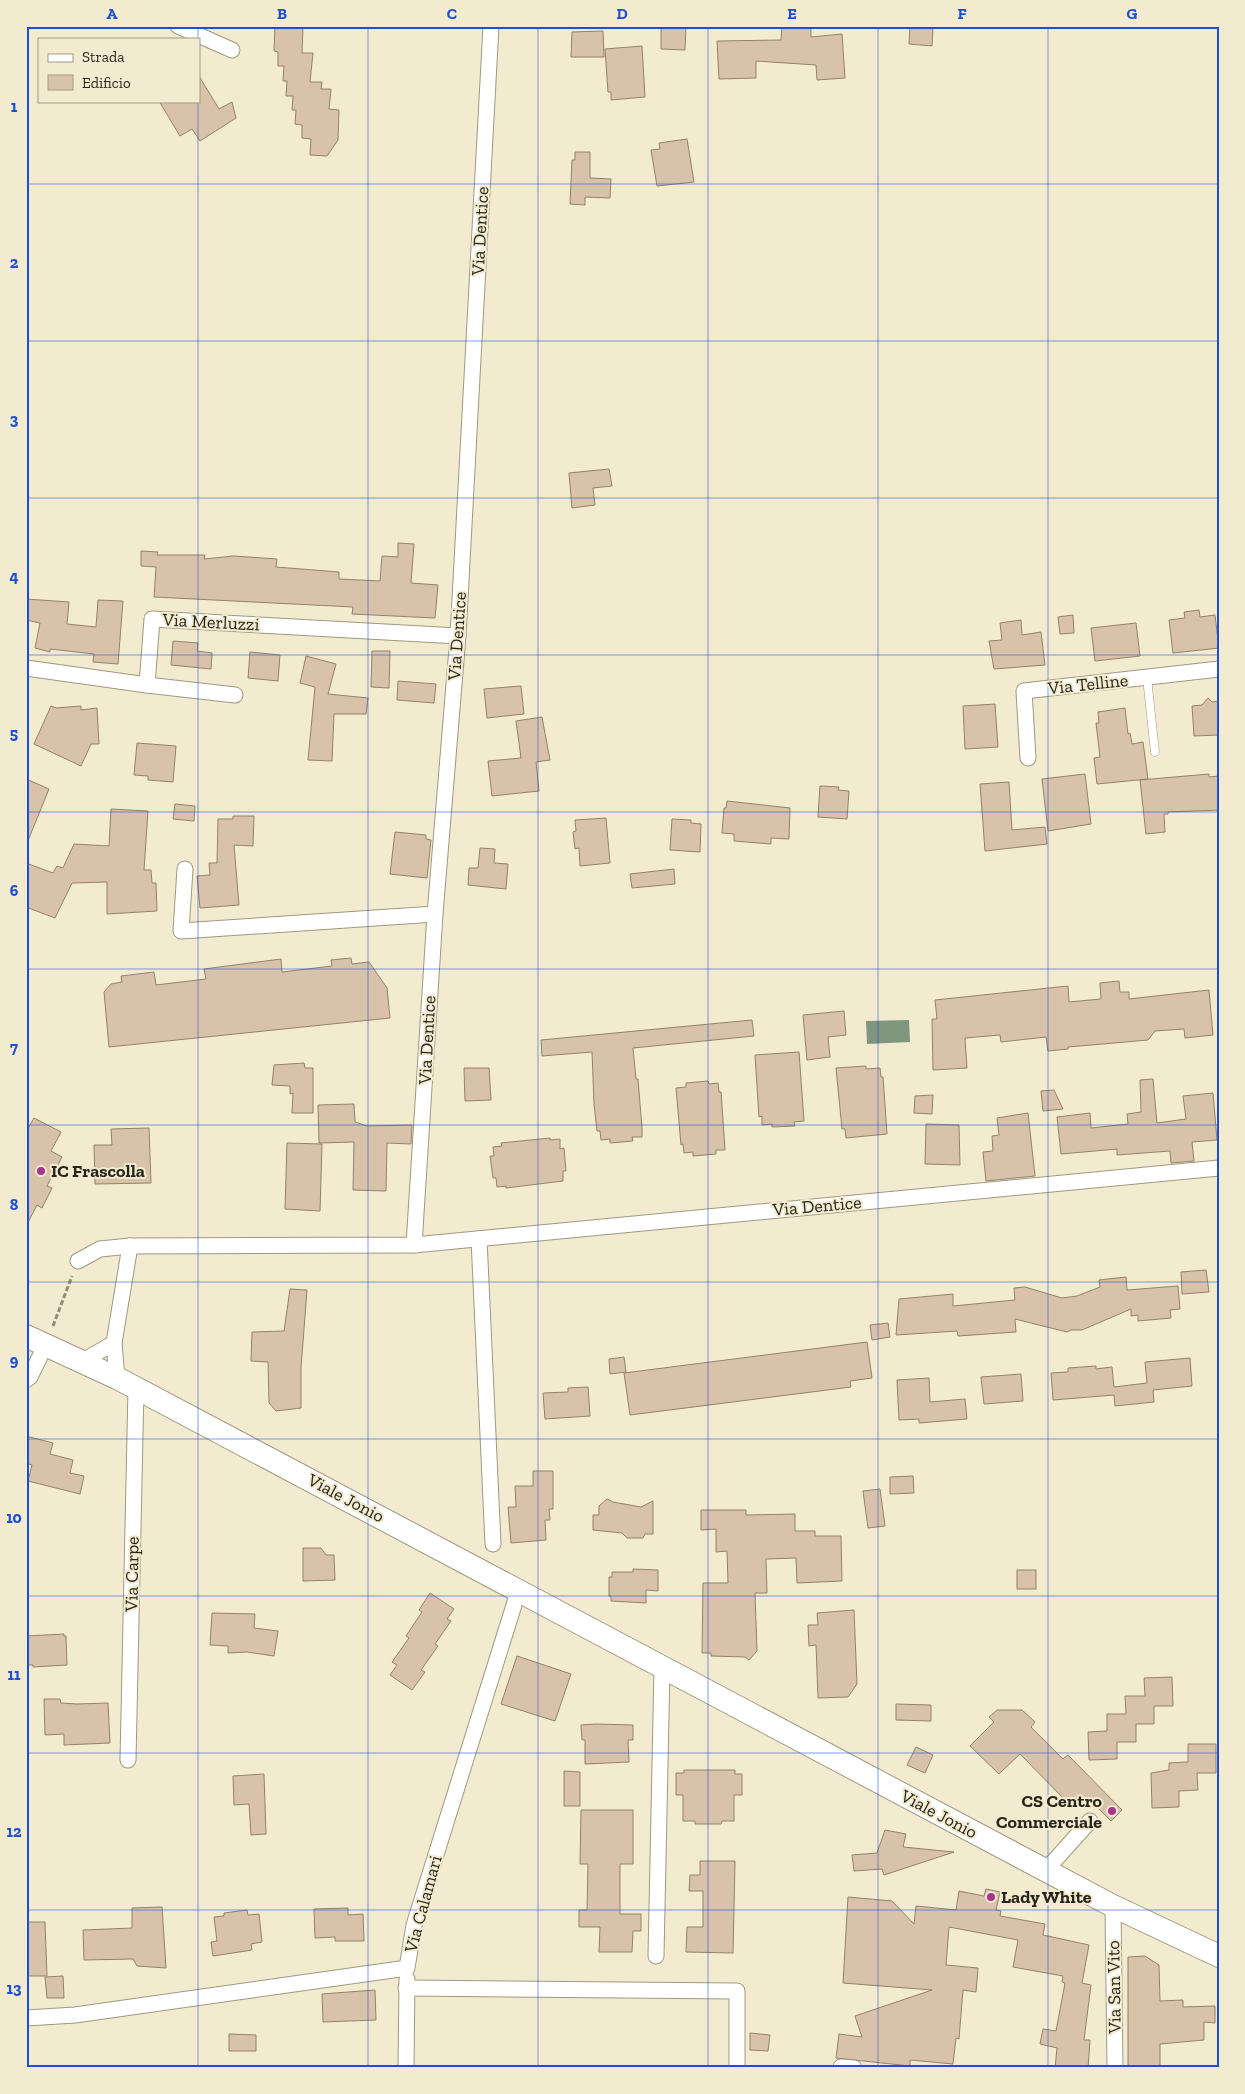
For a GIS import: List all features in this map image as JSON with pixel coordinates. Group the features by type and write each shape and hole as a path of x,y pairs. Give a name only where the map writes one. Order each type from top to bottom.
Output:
{"street":[{"path":"178,26 232,50"},
{"name":"Via Dentice","path":"414,1245 434,914 458,636 491,26"},
{"name":"Via Merluzzi","path":"147,685 152,619 458,636"},
{"path":"26,668 235,695"},
{"name":"Via Telline","path":"1028,758 1024,691 1219,669"},
{"path":"185,868 181,931 434,914"},
{"name":"Via Dentice","path":"78,1261 100,1248 130,1246 414,1245 1219,1168"},
{"path":"480,1239 493,1544"},
{"path":"126,1383 114,1343 130,1246"},
{"path":"26,1380 35,1341"},
{"name":"Viale Jonio","path":"35,1341 126,1383 519,1589 662,1668 1113,1906 1219,1956"},
{"path":"81,1362 114,1343"},
{"name":"Via Carpe","path":"126,1383 128,1760"},
{"name":"Via Calamari","path":"26,2018 75,2015 407,1968 414,1925 519,1589"},
{"path":"656,1956 662,1668"},
{"path":"1046,1870 1090,1821"},
{"name":"Via San Vito","path":"1113,1906 1115,2068"},
{"path":"406,2068 407,1968"},
{"path":"406,1988 737,1991 737,2068"}],"lane":[{"path":"1148,678 1154,752"}],"path":[{"path":"35,1341 78,1261"}],"shaded area":[{"path":"909,1020 910,1042 867,1044 866,1021"}],"building":[{"path":"275,26 303,26 302,53 313,53 310,82 322,82 321,89 331,89 329,109 339,110 338,140 327,156 310,155 311,139 302,138 302,125 295,124 296,110 292,110 293,96 286,96 287,81 283,81 284,66 278,66 278,52 274,51"},
{"path":"661,26 686,26 685,50 661,49"},
{"path":"782,26 811,26 811,37 842,34 845,78 817,80 816,65 756,61 756,78 719,79 717,41 781,40"},
{"path":"910,26 933,27 932,46 909,44"},
{"path":"603,31 604,57 571,57 572,32"},
{"path":"642,46 645,97 611,100 611,92 608,92 605,49"},
{"path":"200,78 219,109 232,102 236,118 200,141 192,129 180,136 160,102 200,102"},
{"path":"687,139 694,182 657,186 651,150 660,149 659,143"},
{"path":"575,152 590,152 590,178 611,179 610,198 585,197 585,205 570,204 572,160 575,160"},
{"path":"609,469 612,486 593,488 595,505 572,508 569,473"},
{"path":"398,543 414,544 411,583 438,585 435,618 352,614 353,607 154,597 156,567 141,566 141,551 158,552 157,555 205,555 204,559 234,556 277,559 276,567 339,572 339,579 380,581 382,556 398,557"},
{"path":"26,599 69,602 67,624 96,627 98,600 123,601 118,664 93,662 94,654 50,649 50,652 35,648 40,623 26,620"},
{"path":"1199,610 1200,617 1215,615 1219,648 1173,653 1169,620 1185,618 1184,612"},
{"path":"1073,615 1074,633 1060,634 1058,617"},
{"path":"1021,620 1022,635 1041,632 1045,665 994,669 989,641 1002,640 1000,623"},
{"path":"1136,623 1140,656 1095,661 1091,628"},
{"path":"173,641 198,643 197,651 212,653 211,669 171,665"},
{"path":"372,651 390,651 389,688 371,687"},
{"path":"250,652 280,655 278,681 248,678"},
{"path":"306,656 336,664 328,694 368,698 366,714 334,714 332,761 308,760 315,687 300,683"},
{"path":"398,681 436,684 434,703 397,700"},
{"path":"521,686 524,714 487,718 484,689"},
{"path":"1208,698 1212,702 1219,701 1219,735 1194,736 1192,706 1202,705"},
{"path":"995,704 998,747 965,749 963,706"},
{"path":"51,706 56,708 81,706 81,710 97,708 99,744 91,744 81,766 34,744"},
{"path":"1125,708 1128,734 1130,733 1132,744 1143,742 1148,779 1097,784 1094,758 1100,757 1096,723 1099,723 1098,712"},
{"path":"542,717 550,760 536,762 539,791 492,796 488,761 521,758 516,721"},
{"path":"137,743 176,746 173,782 148,780 148,776 134,775"},
{"path":"1085,774 1091,824 1048,831 1042,779"},
{"path":"1209,774 1209,777 1219,776 1219,810 1168,812 1168,814 1164,814 1165,832 1146,834 1140,780"},
{"path":"26,779 49,789 27,843 26,843"},
{"path":"1009,782 1012,830 1045,827 1047,844 985,851 980,784"},
{"path":"820,786 839,787 838,790 849,791 847,819 818,817"},
{"path":"727,801 790,808 789,839 771,838 771,844 734,841 734,834 722,833 724,808 726,808"},
{"path":"175,804 195,806 194,821 173,819"},
{"path":"111,809 148,811 144,870 151,870 152,883 156,883 157,911 107,914 107,882 72,883 55,918 26,907 26,863 53,873 57,866 63,868 74,844 109,846"},
{"path":"233,816 254,816 253,846 234,845 239,905 200,908 197,876 210,875 209,863 217,863 218,819 233,819"},
{"path":"606,818 610,863 580,866 579,848 575,849 573,832 576,831 575,820"},
{"path":"672,819 691,820 691,823 701,824 700,852 670,850"},
{"path":"395,832 426,835 426,839 431,840 427,878 390,874"},
{"path":"480,848 495,849 494,863 508,864 506,889 468,885 469,868 478,868"},
{"path":"674,869 675,884 632,888 630,874"},
{"path":"351,958 352,964 369,962 387,988 390,1018 109,1047 104,992 111,984 122,982 121,976 154,972 156,985 206,979 204,969 281,959 282,972 332,966 331,960"},
{"path":"1119,981 1120,992 1129,992 1129,999 1209,990 1213,1035 1185,1038 1184,1029 1155,1031 1148,1040 1068,1047 1068,1049 1048,1051 1046,1037 1001,1042 1000,1035 965,1038 967,1068 933,1070 932,1019 937,1019 935,1000 1068,986 1069,1002 1101,999 1100,983"},
{"path":"844,1011 846,1035 828,1037 830,1057 807,1060 803,1015"},
{"path":"752,1020 754,1036 633,1048 636,1079 638,1079 642,1137 632,1137 633,1141 610,1143 610,1139 601,1140 600,1131 597,1131 594,1104 592,1052 542,1056 541,1040"},
{"path":"799,1052 804,1121 794,1122 795,1126 772,1127 772,1124 762,1125 762,1116 759,1117 755,1055"},
{"path":"304,1063 305,1068 313,1068 313,1113 292,1113 293,1093 290,1094 290,1086 272,1085 274,1065"},
{"path":"866,1066 866,1069 880,1068 881,1077 883,1077 887,1134 846,1138 845,1129 842,1129 836,1068"},
{"path":"464,1068 489,1068 491,1100 465,1101"},
{"path":"1153,1079 1157,1123 1186,1119 1183,1096 1213,1093 1217,1140 1192,1142 1194,1161 1171,1163 1170,1151 1117,1155 1117,1149 1061,1154 1057,1117 1090,1113 1091,1128 1128,1124 1127,1114 1141,1112 1140,1080"},
{"path":"708,1081 709,1084 718,1083 719,1092 721,1092 725,1150 716,1150 716,1154 693,1156 693,1152 684,1153 683,1144 681,1145 676,1088 686,1087 686,1083"},
{"path":"1054,1090 1063,1109 1043,1111 1041,1091"},
{"path":"933,1095 932,1114 914,1113 915,1096"},
{"path":"354,1104 355,1122 367,1126 412,1125 411,1144 387,1143 386,1191 353,1190 354,1142 319,1143 318,1105"},
{"path":"1028,1113 1035,1176 986,1181 983,1152 993,1151 992,1136 999,1135 997,1118"},
{"name":"IC Frascolla","path":"34,1118 61,1132 51,1151 62,1157 47,1186 52,1188 42,1208 37,1205 26,1226 26,1132"},
{"path":"926,1124 959,1125 960,1165 925,1164"},
{"path":"149,1128 151,1183 95,1184 94,1145 112,1145 111,1129"},
{"path":"550,1138 550,1140 560,1139 560,1149 564,1148 566,1171 563,1171 563,1181 506,1188 506,1186 497,1187 496,1178 493,1178 490,1156 494,1156 493,1147 502,1146 501,1143"},
{"path":"287,1143 322,1144 320,1211 285,1209"},
{"path":"1206,1270 1209,1292 1182,1294 1181,1272"},
{"path":"1126,1277 1127,1290 1178,1286 1180,1309 1170,1310 1171,1318 1138,1321 1138,1315 1131,1316 1131,1309 1082,1330 1067,1332 1015,1319 1016,1332 958,1336 957,1331 896,1335 899,1299 953,1294 953,1306 1015,1300 1014,1288 1025,1287 1062,1298 1077,1296 1100,1287 1099,1280"},
{"path":"290,1289 307,1290 301,1368 301,1408 276,1411 269,1403 268,1362 251,1361 252,1332 284,1331"},
{"path":"888,1323 890,1337 872,1340 870,1325"},
{"path":"867,1342 872,1378 850,1381 851,1387 630,1415 624,1373"},
{"path":"624,1357 626,1372 610,1374 609,1359"},
{"path":"1190,1358 1192,1386 1153,1390 1154,1402 1115,1406 1114,1395 1053,1400 1051,1373 1068,1372 1068,1368 1096,1366 1096,1369 1112,1367 1114,1387 1147,1383 1145,1362"},
{"path":"1021,1374 1023,1401 984,1404 981,1377"},
{"path":"929,1378 930,1402 965,1399 967,1419 919,1423 919,1419 899,1420 897,1380"},
{"path":"588,1387 590,1416 545,1419 543,1393 568,1392 568,1388"},
{"path":"26,1436 53,1443 50,1454 73,1460 70,1473 84,1476 80,1494 28,1481 32,1465 26,1463"},
{"path":"533,1471 553,1471 553,1509 549,1509 550,1520 545,1520 546,1540 511,1543 508,1507 516,1507 515,1486 533,1486"},
{"path":"913,1476 914,1493 890,1494 890,1477"},
{"path":"880,1489 885,1526 868,1528 863,1491"},
{"path":"607,1499 613,1502 641,1507 653,1501 653,1534 645,1534 643,1538 627,1538 622,1533 593,1530 593,1515 599,1515 599,1506"},
{"path":"701,1510 746,1510 746,1515 795,1514 795,1531 815,1531 815,1536 841,1536 842,1581 797,1583 796,1558 766,1559 767,1593 755,1593 757,1651 749,1660 745,1657 711,1656 711,1653 702,1653 703,1583 728,1583 727,1551 716,1552 716,1529 701,1530"},
{"path":"303,1548 321,1548 326,1555 334,1555 335,1580 303,1581"},
{"path":"633,1569 658,1570 658,1591 646,1590 646,1603 611,1601 611,1596 609,1596 609,1577 612,1577 612,1572 633,1572"},
{"path":"1017,1570 1036,1570 1036,1589 1017,1589"},
{"path":"430,1593 454,1609 447,1619 451,1621 435,1644 438,1646 421,1670 425,1672 412,1690 390,1675 397,1665 392,1662 409,1638 406,1636 422,1612 419,1610"},
{"path":"854,1610 857,1684 848,1697 818,1698 816,1645 809,1646 808,1625 818,1625 817,1613"},
{"path":"212,1613 255,1614 254,1628 278,1631 274,1656 247,1652 228,1653 228,1646 210,1645"},
{"path":"64,1634 66,1636 67,1665 33,1667 33,1665 26,1665 26,1636"},
{"path":"517,1656 571,1674 555,1721 501,1704"},
{"path":"1172,1677 1173,1706 1154,1706 1154,1724 1136,1724 1136,1742 1117,1742 1117,1759 1089,1760 1088,1732 1107,1731 1107,1714 1126,1714 1125,1696 1145,1696 1144,1678"},
{"path":"44,1699 60,1699 61,1703 77,1704 108,1703 110,1743 64,1745 64,1734 45,1735"},
{"path":"896,1704 931,1705 931,1721 896,1720"},
{"path":"997,1710 1022,1710 1035,1722 1031,1727 1063,1759 1068,1755 1122,1810 1111,1821 1093,1803 1087,1809 1082,1805 1070,1805 1020,1754 999,1774 970,1746 994,1722 989,1717"},
{"path":"581,1725 633,1725 633,1740 628,1740 629,1762 585,1764 585,1740 582,1740"},
{"path":"1188,1744 1216,1744 1216,1773 1197,1773 1198,1790 1179,1791 1179,1807 1152,1808 1151,1773 1169,1770 1169,1763 1188,1762"},
{"path":"916,1747 933,1755 925,1773 907,1765"},
{"path":"684,1770 735,1770 735,1774 742,1774 742,1795 734,1795 734,1821 722,1821 721,1824 695,1824 695,1821 683,1821 683,1795 676,1795 676,1773 684,1773"},
{"path":"564,1771 580,1772 580,1806 564,1806"},
{"path":"264,1774 266,1834 251,1835 249,1804 234,1805 233,1776"},
{"path":"581,1810 633,1810 633,1864 620,1864 620,1914 641,1914 641,1931 633,1931 632,1952 599,1952 600,1927 579,1927 579,1910 587,1910 588,1864 580,1864"},
{"path":"885,1830 906,1834 903,1847 954,1852 884,1875 882,1869 854,1871 852,1855 877,1853"},
{"path":"700,1861 735,1861 733,1953 686,1952 687,1927 703,1927 703,1891 689,1891 690,1875 700,1875"},
{"path":"986,1889 1000,1892 996,1910 1001,1911 1000,1916 1045,1924 1043,1935 1089,1945 1082,1983 1091,1985 1084,2040 1090,2040 1088,2068 1055,2068 1057,2048 1040,2044 1043,2029 1056,2031 1065,1983 1062,1982 1063,1976 1013,1967 1018,1940 949,1927 946,1965 978,1968 976,1992 963,1990 959,2039 956,2038 953,2064 910,2060 910,2066 836,2058 839,2034 862,2037 855,2016 932,1990 843,1983 848,1897 892,1901 914,1924 916,1906 956,1910 959,1891 984,1896"},
{"path":"162,1907 166,1968 137,1966 133,1959 84,1960 83,1930 132,1928 132,1908"},
{"path":"348,1908 348,1915 363,1914 364,1941 335,1941 335,1937 315,1938 314,1909"},
{"path":"247,1910 248,1915 259,1914 262,1942 251,1944 252,1950 213,1956 211,1942 217,1941 214,1917 224,1916 224,1913"},
{"path":"26,1922 45,1922 47,1976 26,1976"},
{"path":"1145,1956 1159,1965 1160,2001 1183,2000 1183,2007 1215,2006 1215,2023 1204,2022 1204,2040 1160,2044 1160,2068 1128,2068 1128,1957"},
{"path":"63,1976 64,1998 47,1998 45,1977"},
{"path":"375,1990 376,2020 323,2022 322,1994"},
{"path":"750,2033 770,2035 768,2051 750,2050"},
{"path":"229,2034 256,2035 256,2051 229,2051"}],"place":[{"name":"IC Frascolla","path":"41,1171"},
{"name":"CS Centro Commerciale","path":"1112,1811"},
{"name":"Lady White","path":"991,1897"}]}
